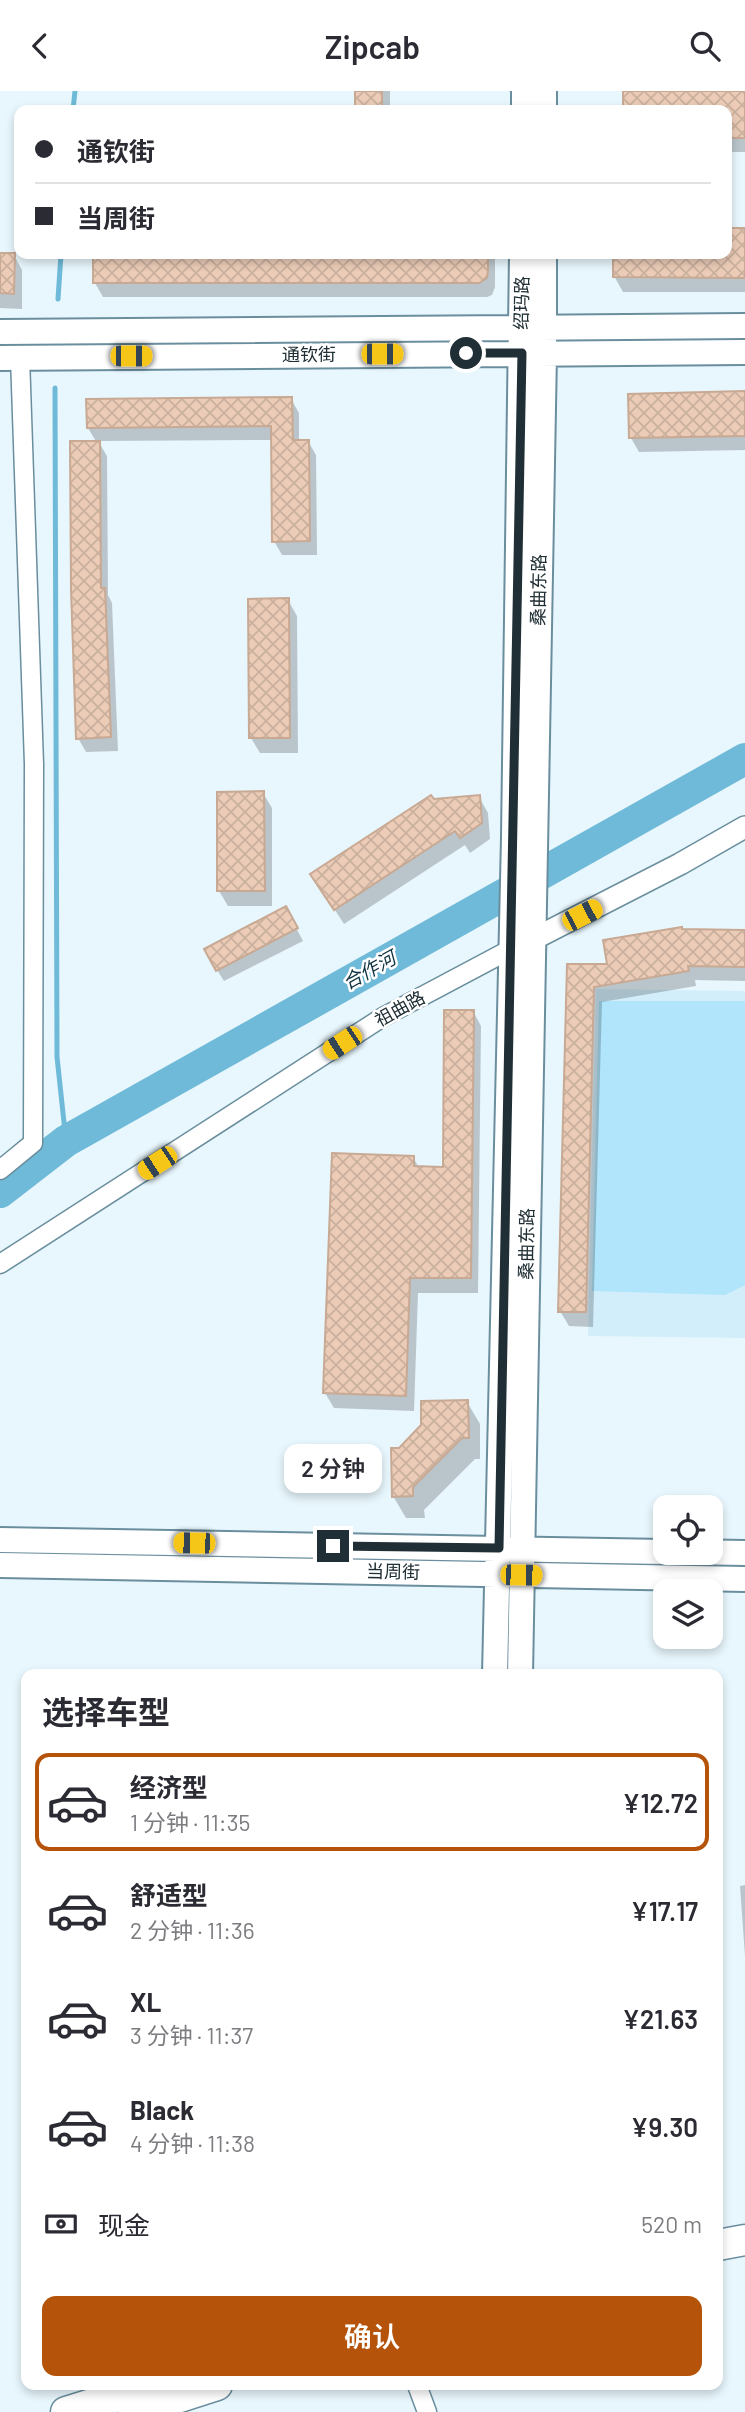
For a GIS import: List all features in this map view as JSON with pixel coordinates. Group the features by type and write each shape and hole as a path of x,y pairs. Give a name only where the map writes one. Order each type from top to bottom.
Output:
{"highway":[{"path":"723,2244 745,2240"},
{"path":"723,2262 745,2259"},
{"path":"66,2412 137,2390"},
{"path":"133,2412 201,2390"}],"main road":[{"name":"绍玛路","path":"524,259 533,327 533,353"},
{"name":"绍玛路","path":"533,327 543,259"},
{"path":"0,332 745,326"},
{"name":"通钦街","path":"10,357 745,352"},
{"name":"桑曲东路","path":"509,1574 533,353"},
{"name":"当周街","path":"0,1540 653,1552"},
{"path":"723,1553 745,1553"},
{"name":"当周街","path":"0,1565 745,1579"},
{"path":"496,1669 509,1574"},
{"path":"509,1574 519,1669"}],"street":[{"path":"0,1170 33,1143 34,764 10,357"},
{"name":"祖曲路","path":"0,1264 383,1017 522,932 680,864 745,827"},
{"path":"419,2390 426,2412"}],"shaded area":[{"path":"596,989 745,991 745,1338 588,1336"},
{"path":"599,1001 745,1001 745,1285 725,1295 592,1291"}],"building":[{"path":"355,91 382,91 382,105 355,105"},
{"path":"623,91 745,91 745,138 732,138 732,105 623,105"},
{"path":"732,228 745,228 745,278 613,277 613,259 732,259"},
{"path":"0,253 14,253 14,294 0,293"},
{"path":"93,259 488,259 487,278 479,283 93,283"},
{"path":"745,391 745,436 629,438 628,394"},
{"path":"292,397 293,440 309,440 310,541 272,542 271,426 87,428 86,399"},
{"path":"70,441 100,441 101,588 105,588 111,737 76,739"},
{"path":"289,598 290,738 249,738 248,599"},
{"path":"264,791 265,891 217,891 217,792"},
{"path":"431,795 434,799 480,795 482,823 460,838 455,831 334,910 310,874"},
{"path":"286,906 298,928 216,971 204,949"},
{"path":"682,927 745,930 745,967 688,966 689,971 594,987 586,1312 558,1312 567,964 607,964 603,940"},
{"path":"444,1010 474,1010 471,1278 410,1278 406,1396 323,1393 332,1153 414,1156 414,1166 443,1167"},
{"path":"468,1400 469,1438 462,1438 413,1487 413,1496 392,1497 391,1448 399,1448 421,1425 421,1401"}],"waterway":[{"path":"74,105 75,91"},
{"path":"58,299 61,259"},
{"path":"55,388 57,1057 66,1141"},
{"name":"合作河","path":"0,1192 66,1141 745,759"}],"route":[{"path":"333,1546 499,1548 522,353 466,353"}]}
